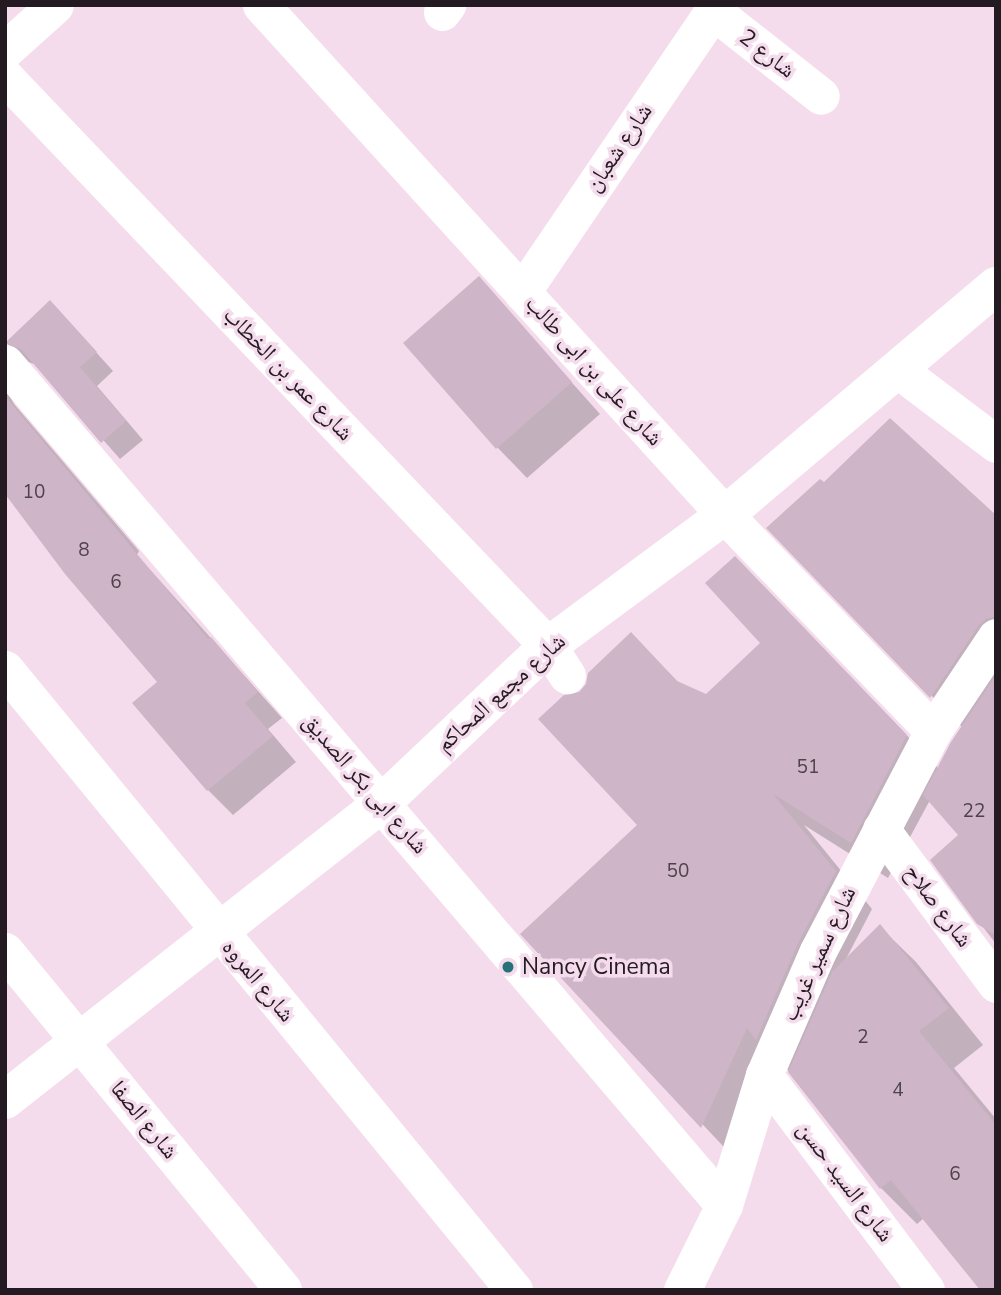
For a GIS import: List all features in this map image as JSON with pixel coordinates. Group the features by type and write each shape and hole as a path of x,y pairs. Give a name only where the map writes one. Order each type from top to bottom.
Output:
{"street":[{"path":"5,50 55,5"},
{"name":"شارع على بن ابى طالب","path":"261,5 725,515 933,731"},
{"name":"شارع شعبان","path":"522,292 715,8"},
{"name":"شارع 2","path":"715,8 821,96"},
{"name":"شارع عمر بن الخطاب","path":"5,77 558,661"},
{"name":"شارع مجمع المحاكم","path":"5,1100 558,661 725,515 996,286"},
{"name":"شارع ابى بكر الصديق","path":"5,363 724,1205"},
{"path":"897,369 996,444"},
{"name":"شارع سمير غريب","path":"682,1290 724,1205 764,1075 818,951 933,731 996,637"},
{"name":"شارع المروه","path":"5,669 514,1290"},
{"name":"شارع صلاح","path":"881,829 996,984"},
{"name":"شارع الصفا","path":"5,951 283,1290"},
{"name":"شارع السيد حسن","path":"764,1075 926,1290"}],"building":[{"path":"479,276 572,382 496,449 403,343"},
{"path":"50,300 97,352 80,367 126,421 101,443 21,349 5,343"},
{"path":"5,396 208,639 211,637 258,692 245,703 273,736 207,791 132,703 157,682 65,574 5,494"},
{"path":"890,418 996,515 996,616 979,625 930,698 766,528 820,479 824,482"},
{"path":"735,556 907,735 851,843 772,793 836,871 799,941 756,1040 747,1028 701,1128 520,934 637,825 538,719 564,695 579,692 586,684 588,673 631,632 677,681 706,694 760,643 705,583"},
{"path":"996,675 996,935 977,924 930,860 958,835 923,795 951,742"},
{"path":"880,924 949,1008 919,1031 996,1125 996,1290 980,1290 891,1180 880,1189 788,1072 832,972"}],"place":[{"name":"Nancy Cinema","path":"508,967"}]}
